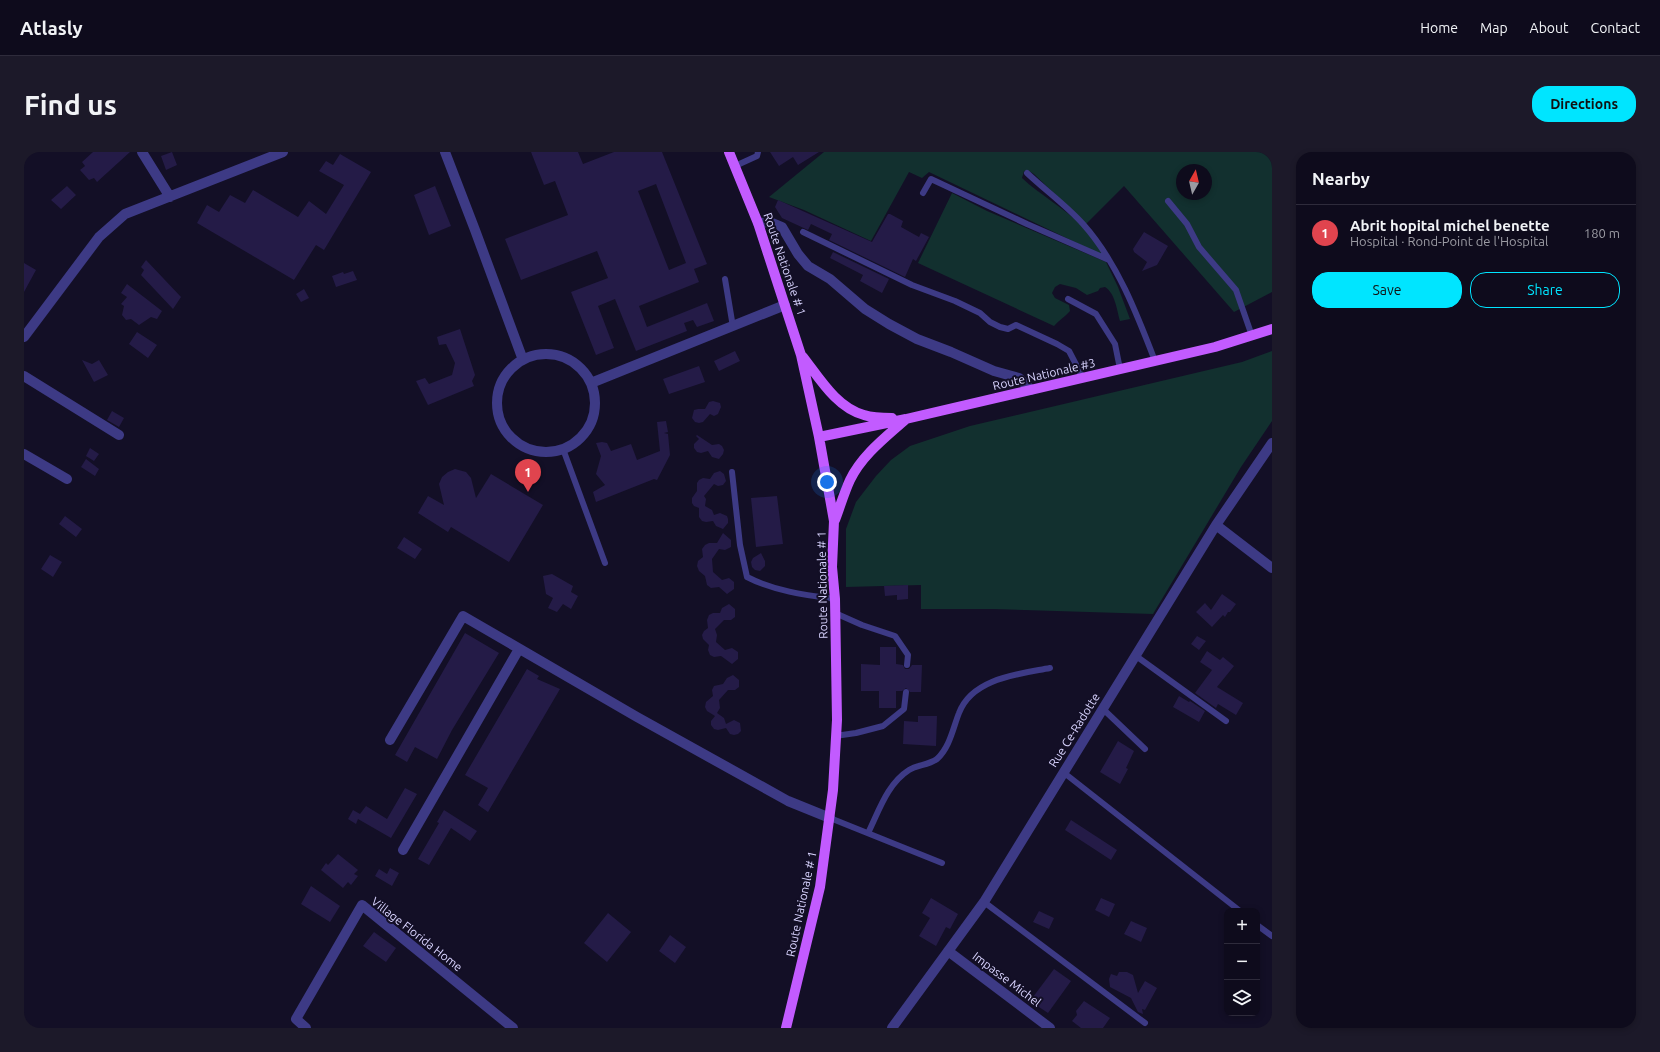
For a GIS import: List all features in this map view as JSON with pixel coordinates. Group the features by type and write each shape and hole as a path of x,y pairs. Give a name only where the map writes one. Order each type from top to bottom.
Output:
{"main road":[{"name":"Route Nationale # 1","path":"729,152 758,223 801,356 820,437 834,521 832,567 835,599 837,720 833,790 820,887 786,1028"},
{"name":"Route Nationale #3","path":"820,437 906,419 1215,347 1272,329"},
{"path":"801,356 834,397 852,411 875,417 906,419"},
{"path":"834,521 850,479 874,448 906,419"}],"street":[{"path":"142,152 170,197"},
{"path":"24,337 98,237 125,214 283,152"},
{"path":"445,152 476,230 523,360"},
{"path":"758,223 770,222 782,227 798,254 808,266 830,279 864,309 917,339 994,371 1019,378 1030,390"},
{"path":"591,383 785,305"},
{"path":"538,354 555,355 570,360 582,370 591,383 595,399 594,415 588,430 577,442 563,449 546,452 530,449 516,442 505,430 498,415 497,398 501,383 510,369 523,360 538,354"},
{"path":"24,376 119,436"},
{"name":"Rue Ce-Radotte","path":"892,1028 984,902 1216,525 1272,442"},
{"path":"24,454 67,479"},
{"path":"1216,525 1272,568"},
{"path":"390,740 463,616 637,717 788,801 830,818"},
{"path":"403,850 519,649"},
{"name":"Village Florida Home","path":"306,1028 296,1020 362,905 513,1028"},
{"name":"Impasse Michel","path":"948,951 1050,1028"}],"lane":[{"path":"735,166 757,156 758,152"},
{"path":"1027,173 1082,223 1099,243 1110,261 1146,336 1155,361"},
{"path":"923,193 931,179 1110,261"},
{"path":"1168,201 1187,224 1199,247 1236,290 1252,336"},
{"path":"803,232 912,285 962,304 980,313 990,322 1000,327 1008,329 1016,326 1057,344 1068,351 1083,378"},
{"path":"725,279 733,327"},
{"path":"1068,299 1096,314 1115,344 1120,369"},
{"path":"563,449 605,563"},
{"path":"732,472 740,545 747,577 758,583 792,592 835,599"},
{"path":"835,613 862,625 895,636 908,655 907,665"},
{"path":"1136,656 1226,721"},
{"path":"868,833 889,791 901,776 912,768 936,759 946,747 960,711 967,698 984,685 1011,676 1050,668"},
{"path":"836,736 856,734 883,726 904,709 906,692"},
{"path":"1102,708 1145,749"},
{"path":"1063,772 1236,908"},
{"path":"830,818 942,862"},
{"path":"984,902 1145,1023"},
{"path":"1260,926 1272,936"}],"green space":[{"path":"824,152 1272,152 1272,292 1234,312 1124,186 1086,224 1034,174 1029,171 1024,171 1022,178 1067,212 1081,225 1106,257 929,172 922,178 909,172 871,241 804,210 769,197"},
{"path":"952,193 987,211 1106,262 1118,287 1130,319 1120,321 1113,297 1105,287 1087,295 1076,288 1060,284 1055,287 1052,293 1055,298 1069,305 1070,311 1054,326 918,263"},
{"path":"1272,351 1272,421 1241,467 1153,614 993,609 921,609 921,585 846,587 846,529 856,502 876,476 891,460 910,446 970,426 1242,362"}],"building":[{"path":"93,152 130,152 97,182 94,178 89,180 80,170 85,166 82,162"},
{"path":"172,152 177,165 166,170 161,156"},
{"path":"531,152 578,152 583,164 614,152 662,152 707,264 694,269 699,282 639,306 647,327 707,303 714,321 697,327 693,320 684,323 687,331 636,351 615,299 598,306 614,348 596,355 571,292 608,278 597,251 521,280 505,239 568,215 555,181 544,185","holes":["656,184 686,263 669,270 638,191"]},
{"path":"770,152 819,152 798,165 793,157 779,166"},
{"path":"340,154 371,172 324,250 316,245 294,280 197,223 207,205 219,212 230,195 245,203 253,190 298,217 309,201 326,214 344,185 319,171 326,161 333,165"},
{"path":"67,186 76,195 61,209 51,200"},
{"path":"435,186 451,226 429,235 414,195"},
{"path":"778,200 872,242 888,214 903,221 901,227 919,237 921,233 929,237 916,261 913,259 905,277 829,240 832,234 811,224 808,230 782,218 775,207"},
{"path":"1144,232 1168,246 1157,265 1142,271 1147,262 1134,252 1133,249"},
{"path":"833,252 889,279 882,293 860,281 863,275 830,258"},
{"path":"146,260 181,297 173,309 141,275 144,270 141,267"},
{"path":"24,263 36,270 24,292"},
{"path":"353,271 357,280 336,287 332,276 343,272 344,274"},
{"path":"127,284 162,311 157,319 151,317 139,325 131,319 126,320 122,315 124,306 121,304 127,297 121,293"},
{"path":"304,289 309,298 301,302 296,294"},
{"path":"460,329 475,375 472,381 474,386 428,405 416,381 425,378 429,384 452,375 455,363 446,344 439,345 437,337"},
{"path":"137,332 157,345 148,358 129,344"},
{"path":"735,351 740,361 719,371 714,361"},
{"path":"82,360 92,364 99,360 108,375 94,382"},
{"path":"699,366 705,382 669,394 663,379"},
{"path":"713,401 720,403 721,407 718,414 714,416 710,414 703,422 695,422 692,418 694,410 705,409 709,402"},
{"path":"112,411 124,418 119,427 107,420"},
{"path":"666,421 668,432 664,433 668,434 670,455 657,480 654,479 596,502 593,492 605,485 596,474 601,456 596,443 607,443 611,451 631,444 637,460 660,451 657,422"},
{"path":"697,435 712,445 719,444 722,446 724,450 719,459 712,457 708,451 701,453 697,452 694,448 694,444 699,439 696,436"},
{"path":"90,448 99,454 94,461 86,456"},
{"path":"86,459 99,469 95,476 81,467"},
{"path":"455,469 466,472 471,478 476,498 491,474 543,505 509,562 451,527 448,532 418,513 428,496 444,505 439,484 442,477"},
{"path":"720,471 724,474 726,481 723,485 718,486 714,484 704,496 706,499 705,506 712,510 714,515 720,513 727,516 728,523 723,529 716,526 713,521 702,521 699,517 699,508 694,506 692,503 692,498 697,491 697,483 699,480 703,478 710,479 714,473"},
{"path":"777,496 783,544 756,547 751,498"},
{"path":"65,516 82,529 76,537 59,524"},
{"path":"723,533 731,540 731,547 725,550 719,549 712,559 713,572 722,580 729,578 734,582 734,589 727,594 719,587 711,588 707,585 705,576 699,571 697,566 698,561 703,557 702,549 705,545 709,543 717,543"},
{"path":"404,537 422,549 415,559 397,548"},
{"path":"761,553 765,561 765,566 760,571 755,570 752,567 751,562 753,558"},
{"path":"50,555 62,562 53,577 41,569"},
{"path":"552,574 573,586 571,592 578,596 571,609 563,604 557,612 548,608 553,598 546,594 543,576"},
{"path":"908,585 908,599 897,600 897,595 885,596 884,586"},
{"path":"1222,594 1236,604 1225,617 1223,615 1212,627 1196,612 1205,603 1211,610"},
{"path":"729,604 735,609 735,617 731,620 724,620 715,629 717,635 716,642 725,650 732,648 738,652 738,659 732,664 721,656 714,657 710,655 708,650 709,645 703,639 702,635 708,628 707,620 709,615 713,613 720,613 722,608"},
{"path":"465,633 499,653 452,730 437,759 415,747 407,762 395,755"},
{"path":"1197,636 1206,641 1199,650 1191,644"},
{"path":"880,647 896,647 896,664 903,665 905,669 909,669 912,665 922,665 921,692 910,692 906,688 902,691 896,691 896,708 879,708 879,691 861,691 861,664 880,665"},
{"path":"1207,651 1220,660 1223,657 1234,666 1217,687 1243,703 1236,715 1218,704 1216,708 1195,693 1212,670 1200,662"},
{"path":"527,669 539,676 537,679 560,689 488,812 478,805 488,788 465,775"},
{"path":"733,675 739,680 739,687 735,690 728,690 719,700 720,708 717,713 724,718 726,724 734,720 740,723 741,731 734,735 730,734 726,728 718,730 714,729 711,725 711,721 715,716 707,711 705,707 706,702 713,696 712,690 714,686 723,684 727,678"},
{"path":"1179,696 1205,711 1199,722 1173,707"},
{"path":"918,716 937,716 936,746 903,744 904,721 918,722"},
{"path":"1118,741 1134,751 1126,768 1128,769 1120,784 1100,772"},
{"path":"405,788 417,794 391,838 358,819 356,824 348,819 353,810 360,814 366,806 387,819"},
{"path":"444,810 477,831 470,841 451,828 429,865 418,859 439,823 437,822"},
{"path":"1071,820 1117,850 1111,860 1065,830"},
{"path":"338,854 358,870 354,874 358,876 351,885 348,882 343,888 321,870 326,863 328,865"},
{"path":"390,868 399,873 392,886 375,876 379,869 387,874"},
{"path":"311,886 340,906 330,922 301,904"},
{"path":"931,898 958,914 950,929 946,927 936,946 919,936 930,918 922,913"},
{"path":"1101,898 1115,904 1109,917 1095,910"},
{"path":"1039,911 1054,918 1049,929 1033,922"},
{"path":"608,913 631,932 607,962 584,943"},
{"path":"1131,921 1147,928 1141,942 1124,934"},
{"path":"374,932 396,948 386,962 363,946"},
{"path":"670,935 686,947 675,963 659,951"},
{"path":"1054,969 1071,981 1048,1013 1030,1001"},
{"path":"1119,972 1127,972 1133,975 1138,993 1145,981 1157,988 1145,1010 1142,1009 1143,1014 1138,1012 1131,998 1110,987 1109,979 1111,974 1117,976"},
{"path":"1084,1001 1110,1018 1103,1028 1081,1028 1072,1021 1077,1015 1076,1011"}],"place":[{"name":"Abrit hopital michel benette","path":"528,492"}]}
